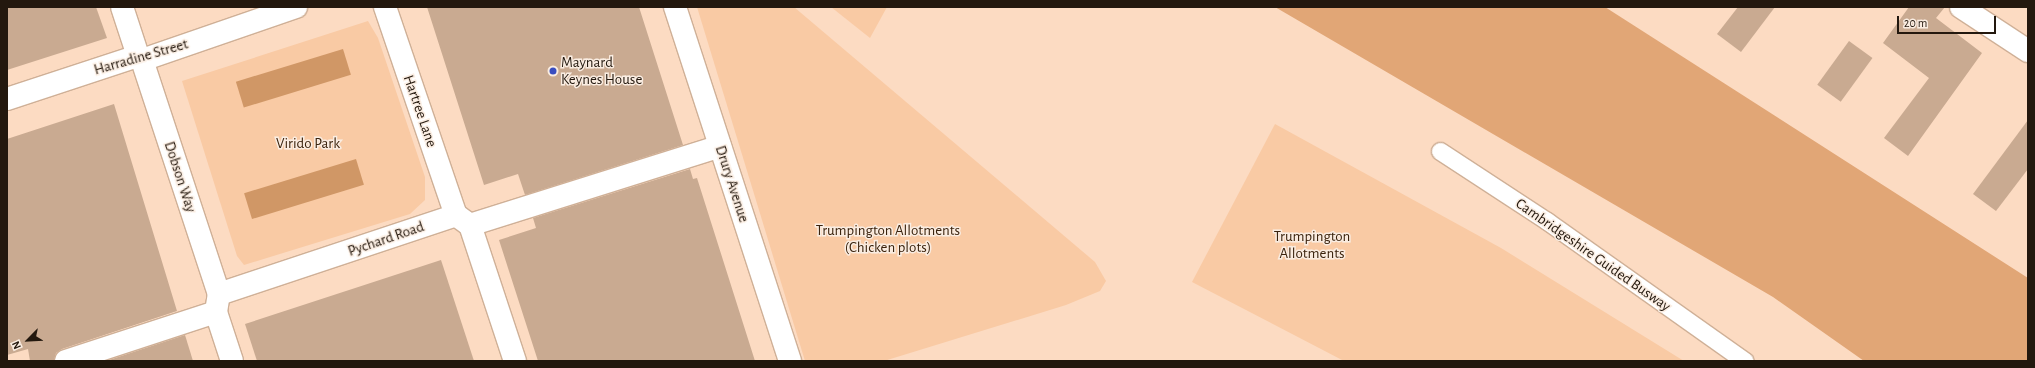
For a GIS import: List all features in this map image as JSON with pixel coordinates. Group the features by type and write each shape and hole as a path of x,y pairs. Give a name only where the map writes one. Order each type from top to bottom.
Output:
{"street":[{"name":"Dobson Way","path":"122,7 140,58 218,303 232,361"},
{"name":"Harradine Street","path":"7,99 140,58 296,7"},
{"name":"Hartree Lane","path":"384,7 514,361"},
{"name":"Drury Avenue","path":"675,7 790,361"},
{"path":"1961,7 2028,51"},
{"name":"Pychard Road","path":"66,361 218,303 463,220 720,146"}],"lane":[{"name":"Cambridgeshire Guided Busway","path":"1440,151 1547,221 1745,361"}],"green space":[{"name":"Trumpington Allotments (Chicken plots)","path":"697,7 794,7 1095,262 1106,281 1100,291 1066,305 884,361 805,361"},
{"path":"831,7 887,7 870,38"},
{"name":"Virido Park","path":"368,21 378,38 425,177 425,200 410,214 244,265 237,256 182,81"},
{"name":"Trumpington Allotments","path":"1275,124 1501,248 1684,361 1344,361 1192,282"}],"shaded area":[{"path":"1275,7 1605,7 2028,278 2028,361 1864,361 1773,297"},
{"path":"343,49 351,75 244,108 236,82"},
{"path":"356,159 364,185 252,219 244,193"}],"building":[{"path":"7,7 96,7 107,38 7,70"},
{"name":"Maynard Keynes House","path":"427,7 639,7 683,145 525,195 518,174 484,185"},
{"path":"1738,7 1775,7 1741,52 1717,34"},
{"path":"1909,7 1945,7 1936,18 1982,53 1908,156 1884,138 1929,78 1883,43"},
{"path":"1849,41 1872,58 1841,102 1817,85"},
{"path":"114,104 177,311 62,349 56,353 54,361 30,361 28,349 7,355 7,139"},
{"path":"2028,120 2028,169 1996,211 1973,194"},
{"path":"690,169 693,179 697,178 755,361 538,361 499,240 536,228 533,218"},
{"path":"441,260 474,361 257,361 245,324"},
{"path":"185,335 193,361 106,361"}],"place":[{"name":"Maynard Keynes House","path":"553,71"}]}
